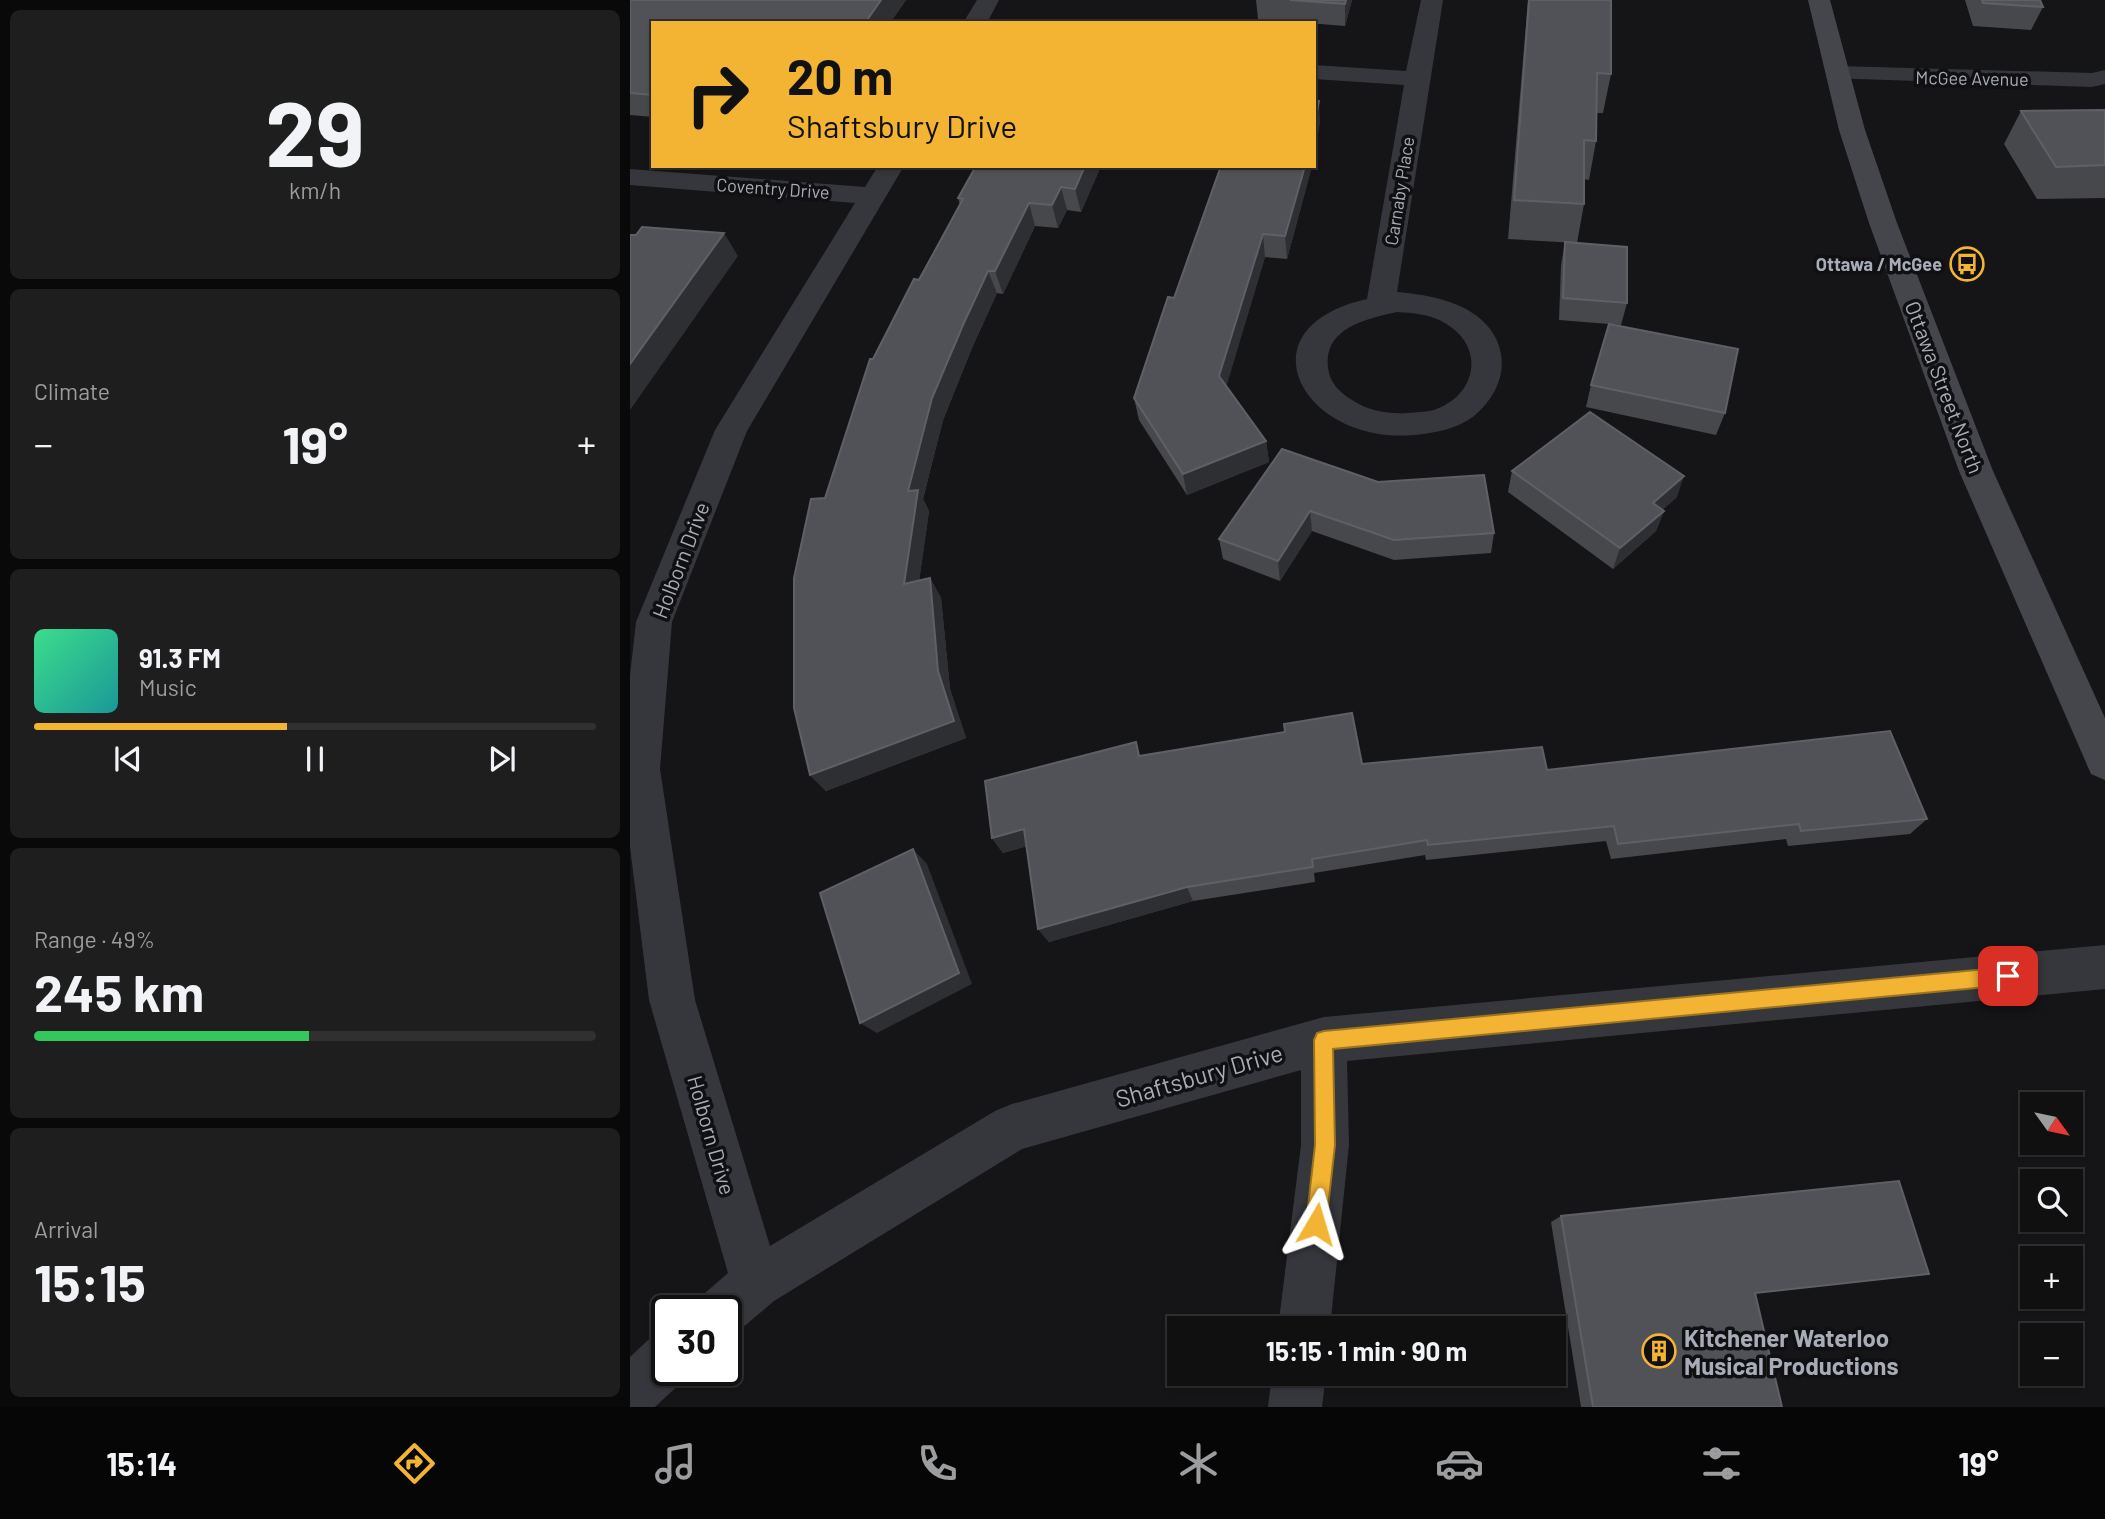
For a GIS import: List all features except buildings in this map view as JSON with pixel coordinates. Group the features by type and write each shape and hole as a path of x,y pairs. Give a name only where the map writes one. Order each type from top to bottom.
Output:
{"main road":[{"name":"Ottawa Street North","path":"1819,0 1852,130 1883,223 1976,471 2105,762"}],"street":[{"path":"976,21 988,0"},
{"name":"Carnaby Place","path":"1381,303 1432,0"},
{"path":"1316,72 1417,79"},
{"name":"McGee Avenue","path":"1838,73 2092,80 2105,77"},
{"name":"Coventry Drive","path":"630,177 882,181"},
{"name":"Holborn Drive","path":"739,1295 672,1000 640,769 642,621 731,430 882,181"},
{"path":"1381,303 1422,304 1449,312 1472,327 1486,346 1488,376 1477,397 1462,410 1435,422 1403,426 1361,420 1334,407 1313,382 1308,361 1320,333 1338,317 1367,305 1381,303"},
{"name":"Shaftsbury Drive","path":"742,1295 1012,1128 1324,1040 2105,967"},
{"path":"1305,1316 1325,1145 1324,1040"},
{"path":"630,1394 651,1374"},
{"path":"1295,1407 1298,1386"}],"place":[{"name":"Ottawa / McGee","path":"1967,264"},
{"name":"Kitchener Waterloo Musical Productions","path":"1659,1351"}],"route":[{"path":"1316,1224 1325,1145 1324,1040 2008,976"}]}
